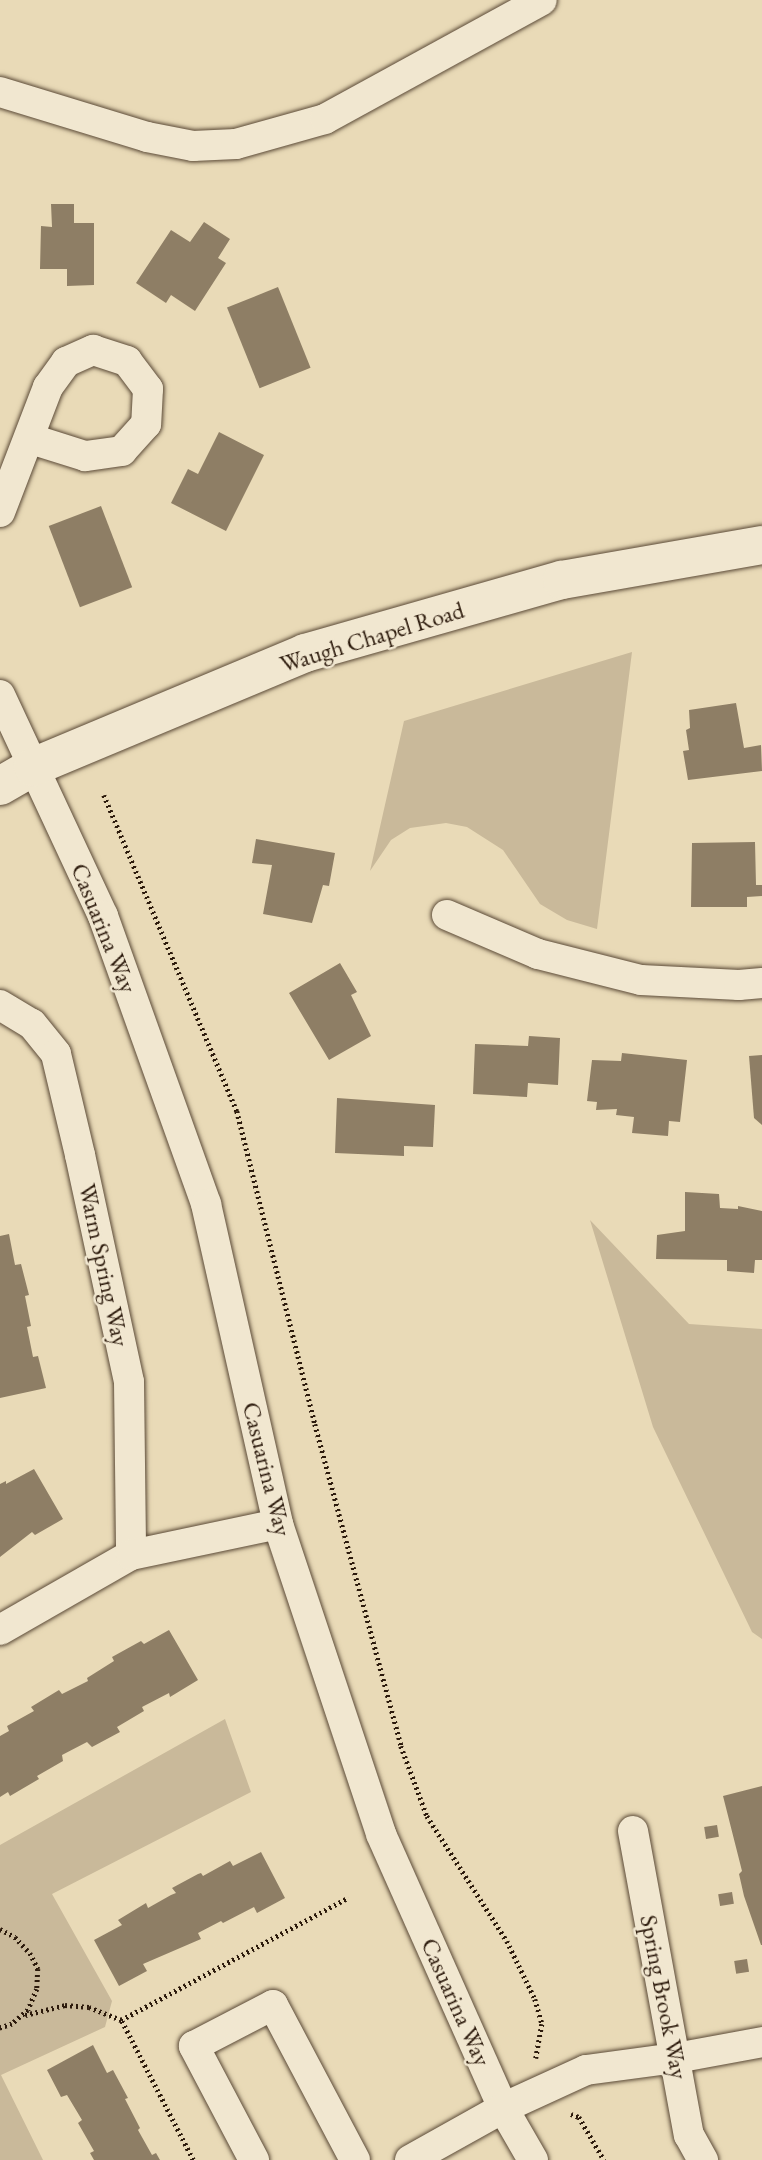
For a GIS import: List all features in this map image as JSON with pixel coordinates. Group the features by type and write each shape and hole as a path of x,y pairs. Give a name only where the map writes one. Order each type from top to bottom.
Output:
{"main road":[{"name":"Waugh Chapel Road","path":"0,786 33,767 305,653 562,580 762,545"}],"street":[{"path":"0,92 147,137 193,146 236,144 273,136 326,119 542,0"},
{"path":"0,512 31,439"},
{"name":"Casuarina Way","path":"0,695 103,916 206,1203 278,1524 381,1834 503,2108 533,2160"},
{"path":"447,915 538,954 641,980 739,985 762,983"},
{"name":"Warm Spring Way","path":"0,1005 32,1024 56,1054 80,1154 129,1382 131,1555"},
{"path":"0,1630 131,1555 278,1524"},
{"name":"Spring Brook Way","path":"633,1831 689,2135 703,2160"},
{"path":"254,2160 194,2046 273,2005 355,2160"},
{"path":"410,2160 503,2108 586,2070 676,2058 762,2042"}],"path":[{"path":"104,795 237,1111 314,1424 401,1746 427,1816 507,1941 535,1999 542,2024 535,2062 566,2112 579,2117 604,2160"},
{"path":"0,1929 15,1937 30,1953 38,1969 37,1989 24,2015"},
{"path":"0,2028 24,2015 65,2005 89,2007 121,2020"}],"shaded area":[{"path":"632,652 597,929 567,920 540,904 503,850 467,827 446,823 410,828 391,840 370,871 404,721"},
{"path":"590,1220 689,1324 762,1329 762,1639 752,1632 653,1427"},
{"path":"225,1719 251,1792 52,1894 112,2001 105,2027 1,2075 43,2160 0,2160 0,1845"}],"building":[{"path":"51,204 74,204 74,223 94,223 94,285 67,286 67,269 40,269 41,226 52,227"},
{"path":"204,222 230,239 218,258 226,263 195,311 171,295 166,303 136,283 171,230 190,242"},
{"path":"278,287 311,368 260,388 227,308"},
{"path":"219,432 264,455 226,531 171,503 188,469 198,474"},
{"path":"101,506 132,587 80,607 49,526"},
{"path":"736,703 744,748 761,745 762,771 688,780 683,751 689,750 686,730 690,728 689,710"},
{"path":"256,839 335,853 329,886 323,885 312,923 263,914 272,865 252,863"},
{"path":"755,842 756,885 762,885 762,896 747,897 747,907 691,907 692,843"},
{"path":"340,963 357,992 351,995 371,1036 329,1060 289,993"},
{"path":"529,1036 560,1038 558,1085 528,1083 527,1097 473,1094 475,1044 528,1046"},
{"path":"622,1053 687,1060 680,1122 669,1121 668,1136 632,1133 634,1117 616,1115 617,1109 596,1110 597,1102 587,1101 592,1060 621,1061"},
{"path":"762,1055 762,1125 754,1118 749,1056"},
{"path":"337,1098 435,1105 433,1147 404,1146 404,1156 335,1153"},
{"path":"685,1192 719,1194 720,1208 738,1209 738,1206 762,1211 762,1260 755,1260 754,1273 727,1271 727,1260 656,1259 657,1235 685,1231"},
{"path":"9,1234 15,1265 21,1264 29,1295 25,1296 31,1326 27,1327 33,1357 38,1356 46,1388 0,1398 0,1236"},
{"path":"34,1469 63,1519 35,1535 32,1532 0,1557 0,1484 6,1481 6,1484"},
{"path":"169,1630 198,1680 170,1697 169,1693 142,1707 144,1711 117,1727 120,1732 92,1747 87,1742 62,1755 63,1761 37,1776 39,1779 10,1796 8,1792 0,1797 0,1736 9,1731 7,1726 34,1711 31,1707 59,1690 62,1694 88,1681 87,1678 114,1661 112,1657"},
{"path":"762,1786 761,1945 744,1896 739,1874 742,1871 723,1796"},
{"path":"717,1825 719,1837 706,1839 704,1827"},
{"path":"261,1852 285,1898 257,1913 254,1907 198,1933 201,1939 143,1964 147,1971 119,1986 94,1940 122,1925 118,1920 146,1903 148,1908 176,1893 172,1888 198,1874 203,1876 230,1861 233,1866"},
{"path":"732,1892 734,1904 720,1906 718,1894"},
{"path":"747,1959 749,1972 736,1974 734,1961"},
{"path":"93,2045 107,2073 113,2070 128,2098 125,2099 140,2128 138,2130 152,2155 156,2153 160,2160 94,2160 90,2153 94,2151 78,2123 82,2120 67,2095 61,2097 47,2070"}]}
